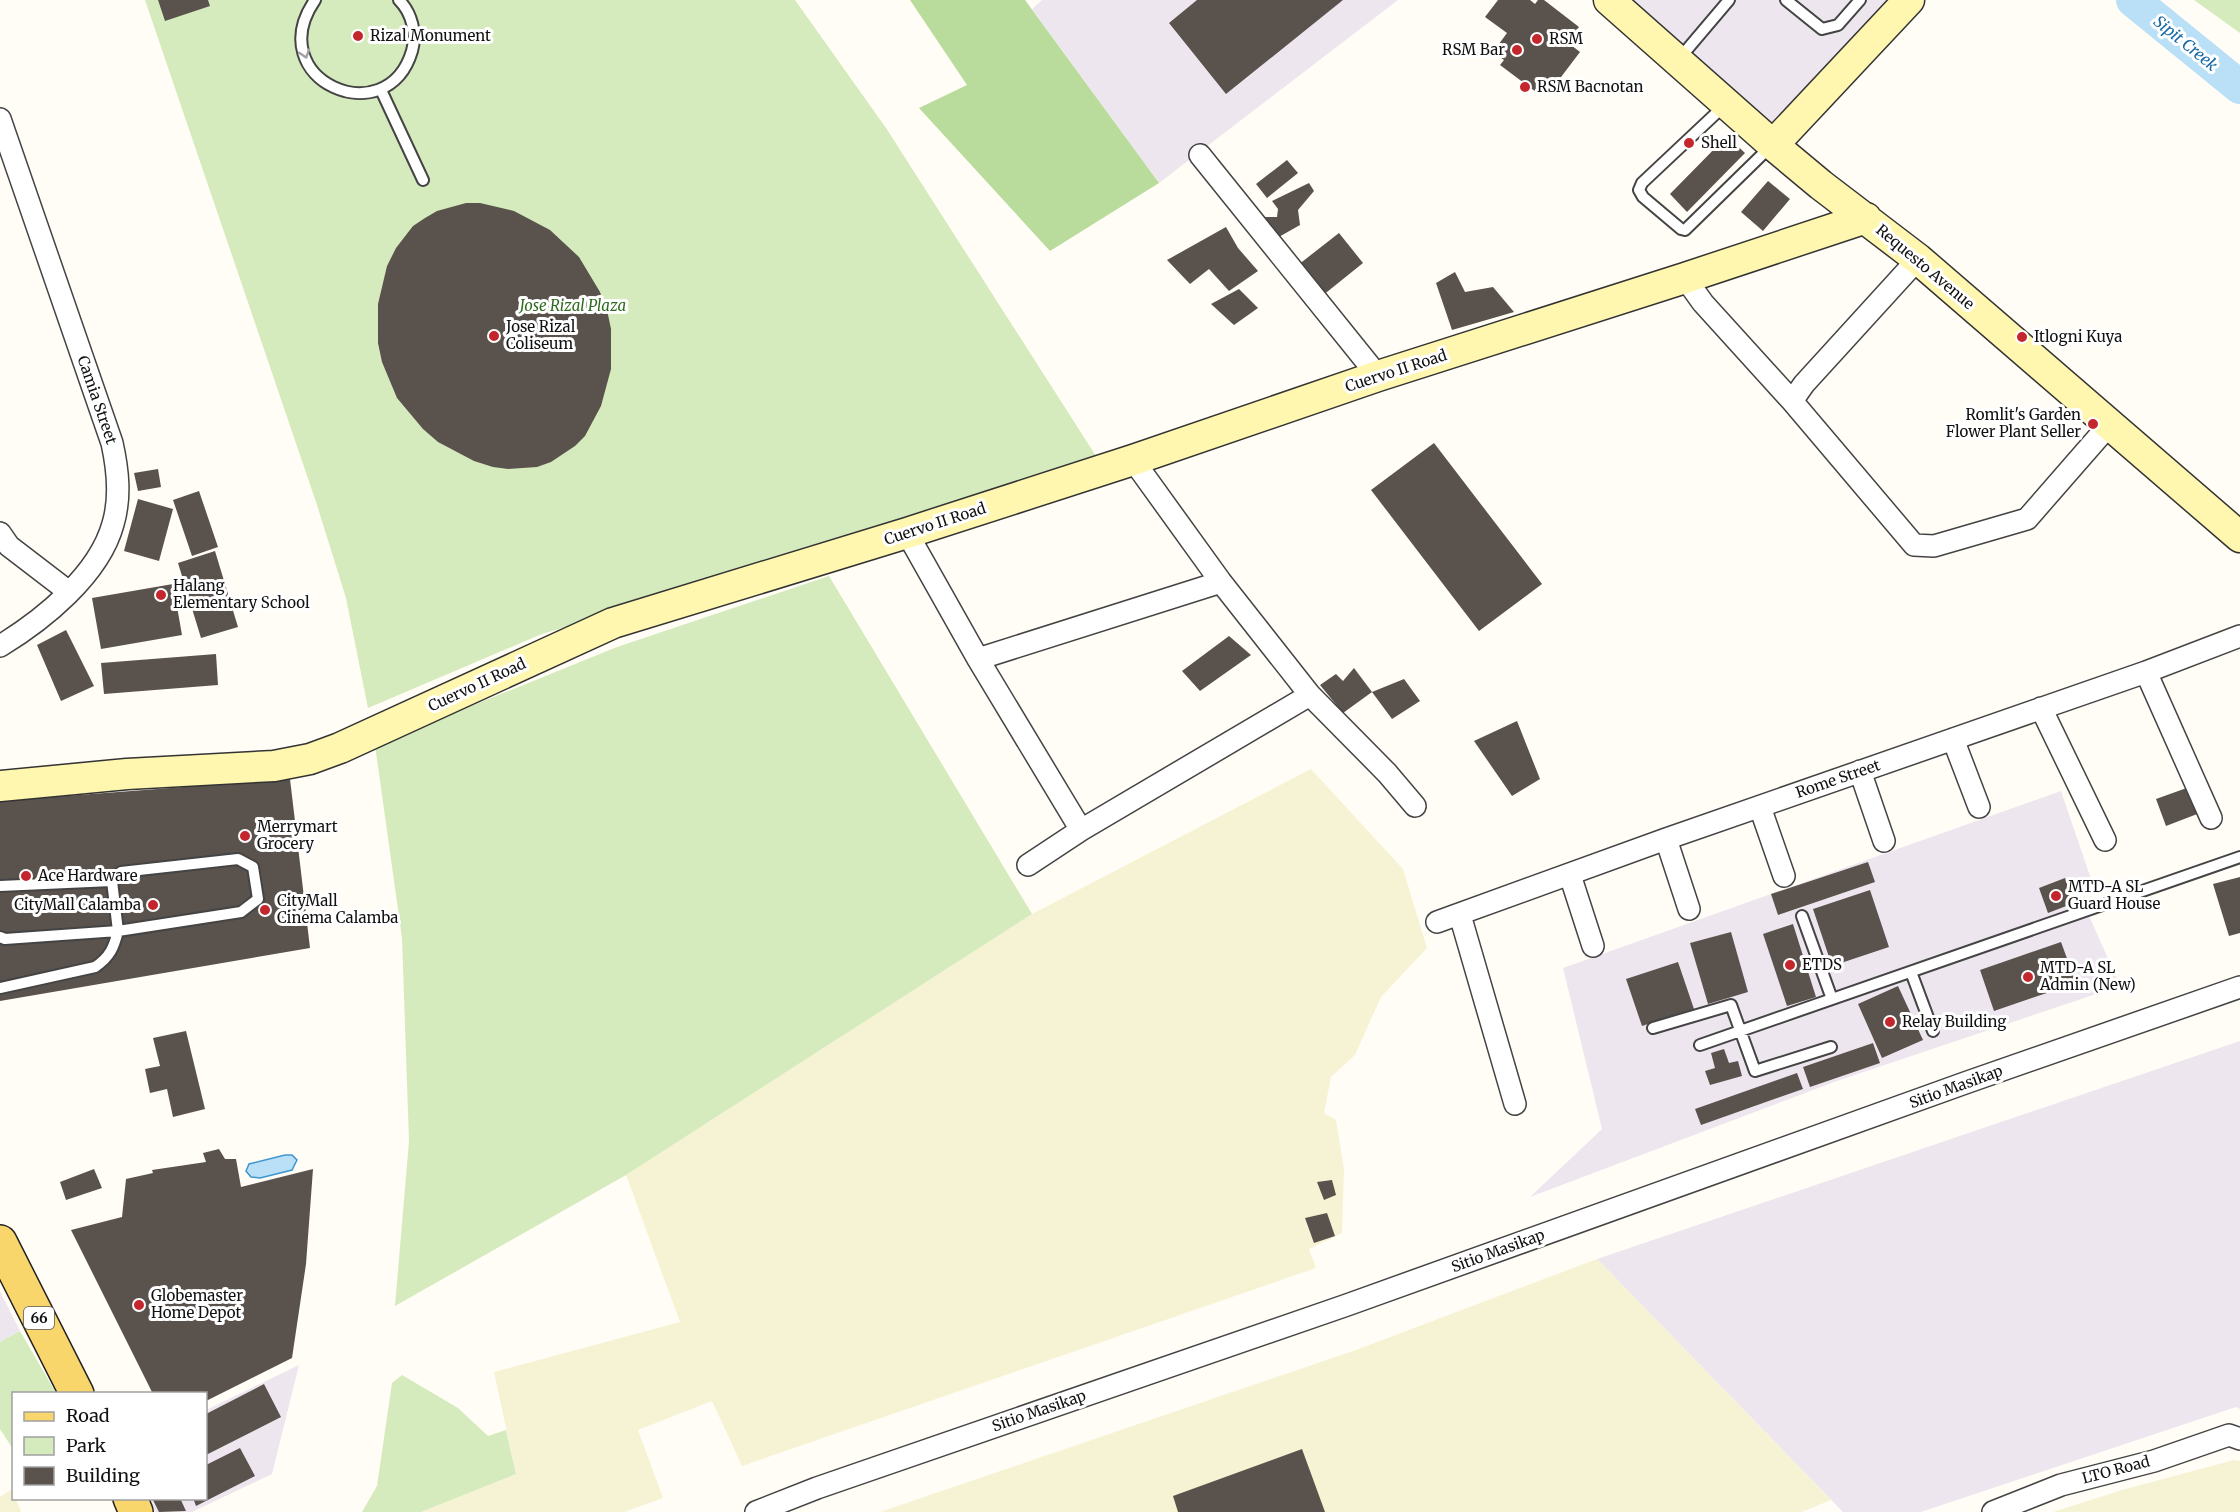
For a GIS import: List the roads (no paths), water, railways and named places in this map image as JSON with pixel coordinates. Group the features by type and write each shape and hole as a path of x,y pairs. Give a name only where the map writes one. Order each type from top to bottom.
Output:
{"main road":[{"name":"66","path":"0,1242 76,1392"}],"street":[{"name":"Requesto Avenue","path":"1609,0 1773,145 1918,259 2240,537"},
{"path":"1773,145 1909,0"},
{"name":"Camia Street","path":"0,119 112,442 117,468 118,496 113,524 104,547 87,572 46,615 0,646"},
{"path":"1200,155 1378,376"},
{"name":"Cuervo II Road","path":"0,786 127,774 274,766 310,759 340,748 613,622 907,533 1133,460 1378,376 1685,279 1866,218"},
{"path":"1792,401 1804,384 1918,259"},
{"path":"1685,279 1703,303 1792,401 1914,545 1934,546 2027,519 2109,425"},
{"path":"1133,460 1221,582 1310,695 1387,773 1415,806"},
{"path":"0,533 9,546 69,592"},
{"path":"907,533 978,659 1081,830"},
{"path":"978,659 1221,582"},
{"name":"Rome Street","path":"1437,922 1666,838 2146,672 2240,636"},
{"path":"2146,672 2211,818"},
{"path":"1028,865 1081,830 1310,695"},
{"path":"2041,708 2105,840"},
{"path":"1953,739 1979,807"},
{"path":"1860,771 1884,841"},
{"path":"1760,807 1784,876"},
{"path":"1666,838 1689,909"},
{"path":"1570,875 1593,946"},
{"path":"1460,915 1515,1104"},
{"name":"Sitio Masikap","path":"756,1512 816,1488 1347,1305 1931,1095 2240,987"},
{"name":"LTO Road","path":"1993,1512 2061,1485 2154,1461 2229,1435 2240,1439"}],"lane":[{"path":"315,0 306,14 301,33 302,52 311,70 324,84 342,92 362,94 381,90 397,78 409,62 414,43 413,23 399,0"},
{"path":"1678,61 1729,0"},
{"path":"1786,0 1822,29 1838,25 1860,0"},
{"path":"381,90 423,180"},
{"path":"1727,104 1642,183 1639,190 1643,197 1685,230 1773,145"},
{"path":"1700,1045 2240,857"},
{"path":"0,886 112,881 121,872 238,859 253,867 258,899 242,912 118,931 0,938"},
{"path":"0,988 95,967 106,960 114,947 118,931 112,881"},
{"path":"1802,916 1832,999"},
{"path":"1911,972 1933,1030"},
{"path":"1653,1028 1731,1005 1755,1071 1831,1047"}],"water":[{"path":"292,1155 297,1160 292,1170 260,1178 251,1177 246,1171 249,1164"}],"waterway":[{"name":"Sipit Creek","path":"2133,0 2240,87"}],"place":[{"name":"Rizal Monument","path":"358,36"},
{"name":"RSM","path":"1537,39"},
{"name":"RSM Bar","path":"1517,50"},
{"name":"RSM Bacnotan","path":"1525,87"},
{"name":"Shell","path":"1689,143"},
{"name":"Jose Rizal Coliseum","path":"494,336"},
{"name":"Itlogni Kuya","path":"2022,337"},
{"name":"Romlit's Garden Flower Plant Seller","path":"2093,424"},
{"name":"Halang Elementary School","path":"161,595"},
{"name":"Merrymart Grocery","path":"245,836"},
{"name":"Ace Hardware","path":"26,876"},
{"name":"MTD-A SL Guard House","path":"2056,896"},
{"name":"CityMall Calamba","path":"153,905"},
{"name":"CityMall Cinema Calamba","path":"265,910"},
{"name":"ETDS","path":"1790,965"},
{"name":"MTD-A SL Admin (New)","path":"2028,977"},
{"name":"Relay Building","path":"1890,1022"},
{"name":"Globemaster Home Depot","path":"139,1305"}],"park label":[{"name":"Jose Rizal Plaza","path":"573,306"}]}
